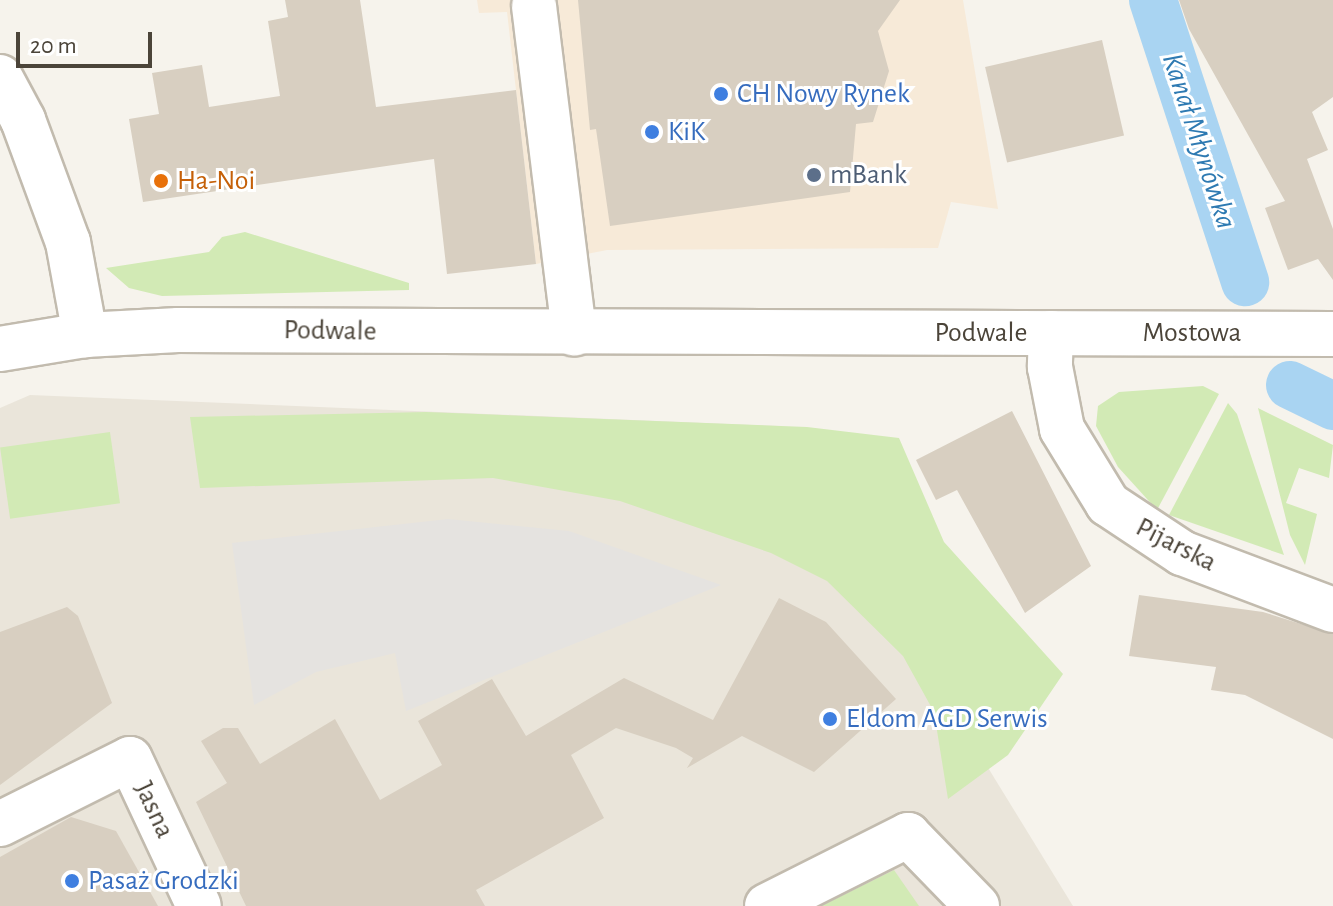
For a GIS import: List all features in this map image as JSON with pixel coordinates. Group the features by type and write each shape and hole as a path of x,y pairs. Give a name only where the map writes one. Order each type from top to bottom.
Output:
{"street":[{"path":"534,6 574,334"},
{"path":"0,77 23,120 68,242 85,335"},
{"name":"Podwale","path":"0,349 85,335 178,330 574,334 1051,333"},
{"name":"Mostowa","path":"1051,333 1333,334"},
{"name":"Pijarska","path":"1051,333 1050,367 1062,429 1108,504 1182,553 1333,610"},
{"name":"Jasna","path":"0,824 130,759 199,906"},
{"path":"767,906 908,835 977,906"}],"shaded area":[{"path":"477,0 963,0 998,209 951,202 938,248 607,250 536,264 507,12 479,13"},
{"path":"30,395 778,426 1073,906 0,906 0,408"},
{"path":"448,519 569,531 721,585 406,711 395,653 316,672 254,705 232,543"}],"green space":[{"path":"245,232 409,283 409,290 162,296 129,288 106,268 209,252 222,237"},
{"path":"1203,386 1219,394 1157,510 1118,467 1096,426 1098,406 1119,392"},
{"path":"1228,403 1237,414 1284,555 1169,515"},
{"path":"1258,408 1333,445 1329,478 1299,468 1286,503 1317,514 1305,565 1290,535"},
{"path":"426,412 807,427 899,438 944,542 1063,674 1008,755 948,799 934,712 903,656 827,581 771,553 620,501 493,478 200,488 190,417"},
{"path":"110,432 120,503 10,519 0,447"},
{"path":"894,870 919,906 821,906"}],"building":[{"path":"285,0 360,0 376,107 516,90 536,264 447,274 434,159 143,202 129,119 159,114 152,73 202,65 209,107 280,96 268,21 288,17"},
{"name":"CH Nowy Rynek","path":"578,0 900,0 878,31 889,71 873,122 856,124 850,192 610,226 596,129 590,130"},
{"path":"1179,0 1333,0 1333,97 1312,112 1328,150 1307,159 1333,229 1333,280 1318,259 1288,270 1265,208 1285,201 1189,29"},
{"path":"1102,40 1124,135 1007,162 985,67"},
{"path":"1012,411 1091,566 1025,613 957,490 936,500 916,460"},
{"path":"1139,595 1263,612 1333,634 1333,739 1245,695 1211,690 1216,667 1129,656"},
{"path":"779,598 826,622 896,699 814,772 742,736 687,768 693,758 676,748 616,728 571,755 604,818 476,890 485,906 246,906 196,802 227,783 201,741 223,728 238,728 260,764 335,719 380,800 442,765 418,721 492,679 526,736 624,678 713,720"},
{"path":"67,607 78,616 112,703 0,785 0,632"},
{"name":"Pasaż Grodzki","path":"71,817 116,831 158,906 0,906 0,857"}],"waterway":[{"name":"Kanał Młynówka","path":"1153,0 1245,282"},
{"name":"Kanał Młynówka","path":"1290,385 1333,406"}],"place":[{"name":"CH Nowy Rynek","path":"721,94"},
{"name":"KiK","path":"652,132"},
{"name":"mBank","path":"814,175"},
{"name":"Ha-Noi","path":"161,181"},
{"name":"Eldom AGD Serwis","path":"830,719"},
{"name":"Pasaż Grodzki","path":"72,881"}]}
